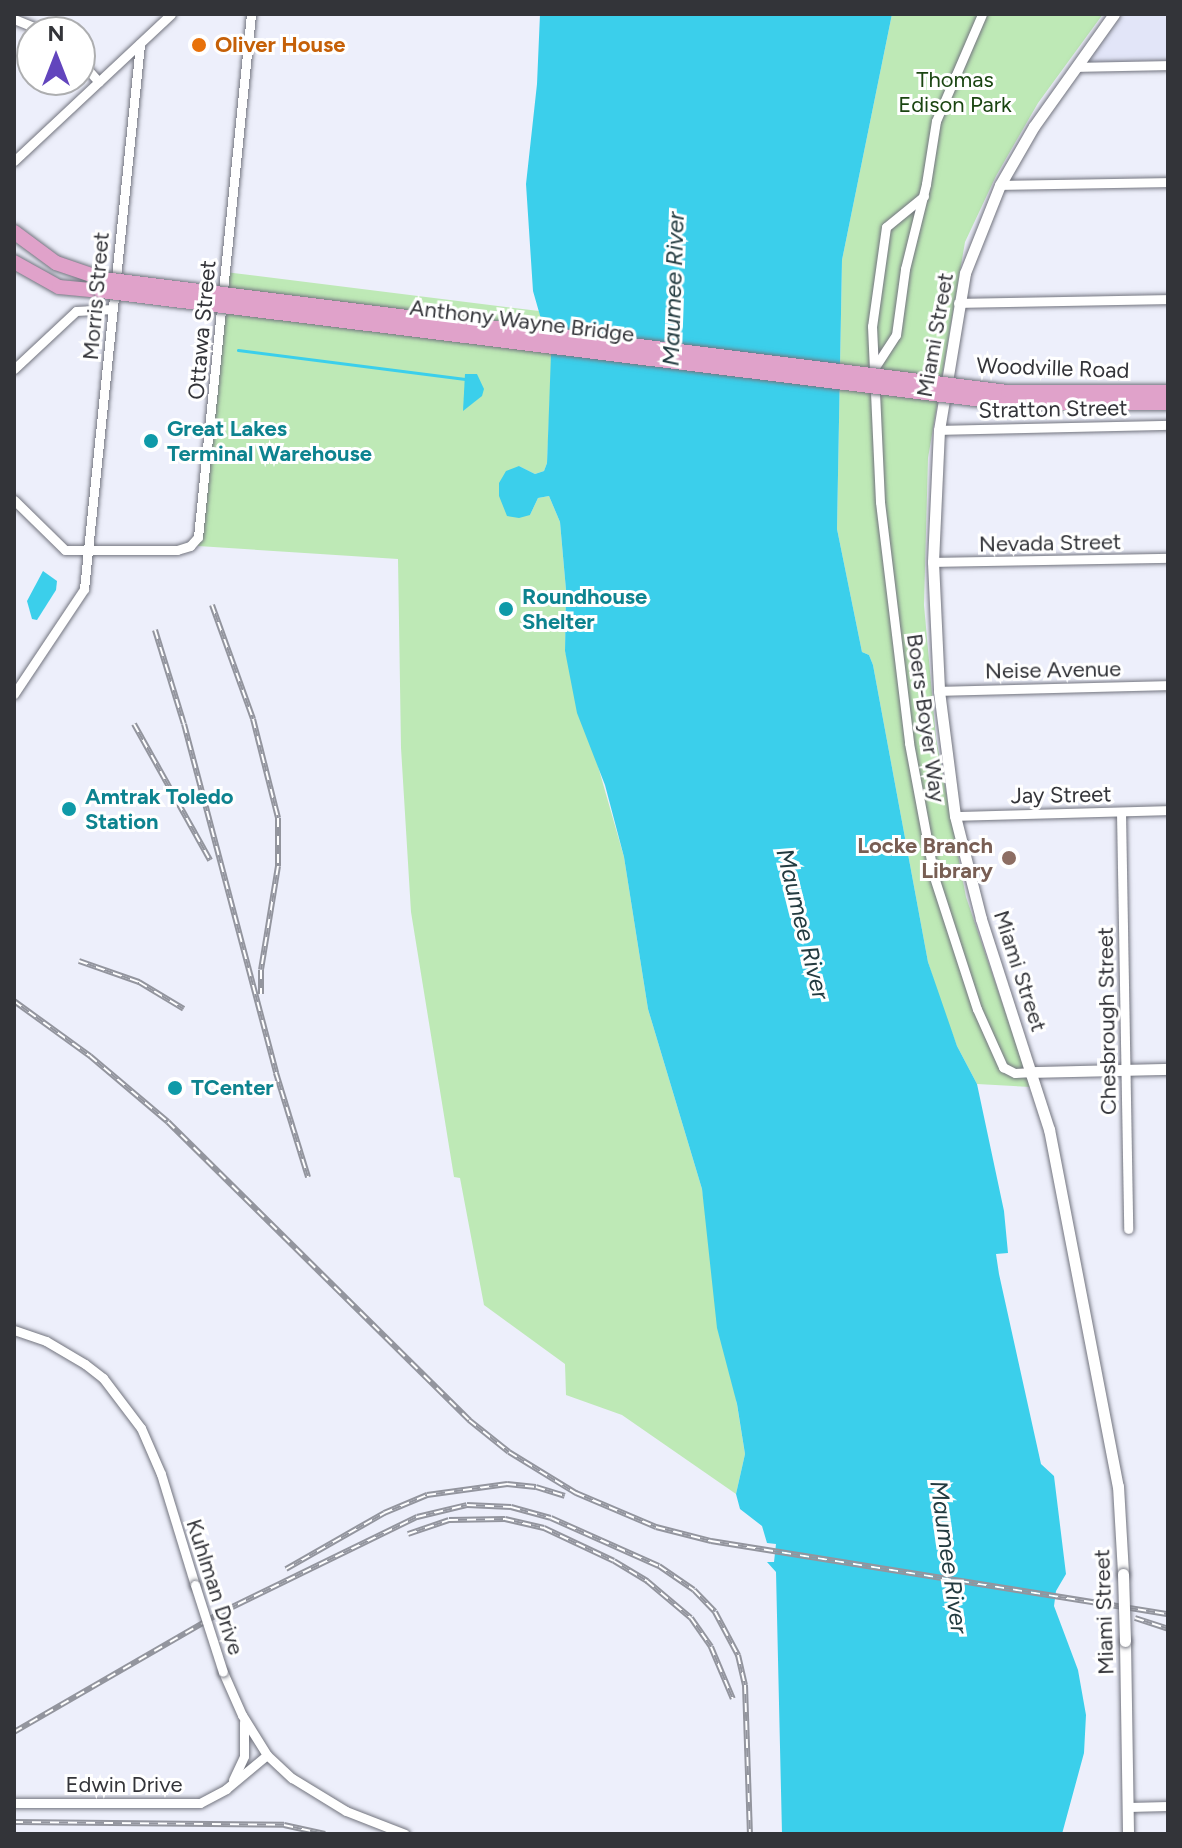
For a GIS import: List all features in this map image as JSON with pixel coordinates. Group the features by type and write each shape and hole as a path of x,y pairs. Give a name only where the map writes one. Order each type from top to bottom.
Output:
{"main road":[{"path":"14,232 56,263 102,285"},
{"path":"14,262 59,287 102,285"},
{"name":"Anthony Wayne Bridge","path":"102,285 936,389"},
{"name":"Woodville Road","path":"936,389 1040,394 1168,392"},
{"name":"Woodville Road","path":"936,389 1023,404 1168,403"}],"street":[{"path":"14,161 171,14"},
{"name":"Ottawa Street","path":"14,500 54,543 65,550 184,549 195,542 200,530 251,14"},
{"path":"873,378 879,361 896,335 905,269 924,196 936,121 982,14"},
{"name":"Miami Street","path":"1114,14 1034,126 1000,185 973,249 958,303 939,430 933,562 939,691 955,816 1001,983 1033,1072 1049,1129 1118,1486 1125,1641 1128,1834"},
{"name":"Morris Street","path":"14,694 79,599 90,551 140,44"},
{"path":"1076,67 1168,65"},
{"path":"96,79 99,82"},
{"path":"1000,185 1168,182"},
{"name":"Boers-Boyer Way","path":"924,196 892,220 883,237 873,315 873,378 883,523 909,743 929,856 956,951 999,1061 1009,1071 1033,1072"},
{"path":"958,303 1168,299"},
{"path":"14,369 76,311 113,309"},
{"name":"Stratton Street","path":"939,430 1168,425"},
{"name":"Nevada Street","path":"933,562 1168,558"},
{"name":"Neise Avenue","path":"939,691 1168,685"},
{"name":"Jay Street","path":"955,816 1168,810"},
{"name":"Chesbrough Street","path":"1121,812 1128,1229"},
{"path":"1033,1072 1168,1069"},
{"name":"Kuhlman Drive","path":"14,1330 46,1341 85,1364 103,1378 141,1428 161,1474 223,1672 242,1715 267,1755 292,1778 346,1811 405,1834"},
{"path":"226,1789 244,1756 246,1731 242,1715"},
{"name":"Edwin Drive","path":"14,1803 200,1803 226,1789 267,1755"},
{"path":"1128,1807 1168,1806"}],"shaded area":[{"path":"1123,14 1168,14 1168,68 1082,68"}],"green space":[{"name":"Thomas Edison Park","path":"892,14 1103,14 1038,103 996,176 965,242 928,458 924,605 936,738 966,897 1031,1087 977,1084 957,1046 941,1004 928,962 873,665 869,655 862,652 837,529 842,260"},
{"path":"225,272 539,311 552,354 547,463 544,471 535,474 519,466 530,515 538,498 549,496 560,522 566,590 565,651 624,857 648,1009 702,1189 745,1454 736,1494 622,1415 566,1395 565,1364 484,1305 460,1178 454,1177 411,912 401,748 398,559 198,546"}],"water":[{"name":"Maumee River","path":"540,14 892,14 842,260 837,529 862,652 869,655 873,665 928,962 957,1046 977,1084 1004,1211 1008,1253 996,1254 999,1274 1041,1464 1054,1476 1066,1574 1056,1591 1054,1606 1078,1670 1086,1715 1084,1753 1062,1834 782,1834 776,1572 767,1562 774,1562 776,1544 767,1543 762,1526 740,1509 736,1494 745,1454 737,1404 717,1328 702,1189 648,1009 624,857 605,785 577,713 565,651 566,590 560,522 549,496 538,498 530,515 519,518 507,516 499,496 499,483 506,471 519,466 535,474 544,471 547,463 551,354 533,291 526,184 537,84"},
{"path":"465,374 477,374 484,389 482,396 463,411"},
{"path":"43,571 57,581 56,590 37,620 32,619 27,601"}],"waterway":[{"path":"238,350 465,379"}],"railway":[{"path":"212,605 253,719 278,818 278,866 261,970 261,994"},
{"path":"155,630 184,724 276,1073 308,1177"},
{"path":"134,724 210,860"},
{"path":"79,961 139,982 184,1009"},
{"path":"14,1001 90,1056 168,1122 469,1420 509,1452 576,1493 656,1527 711,1541 1168,1614"},
{"path":"286,1569 384,1513 427,1495 507,1484 536,1487 565,1496"},
{"path":"14,1732 222,1612 417,1517 467,1505 511,1507 551,1518 659,1566 694,1590 715,1612 738,1655 745,1685 750,1834"},
{"path":"408,1534 449,1520 505,1519 544,1528 614,1561 647,1581 691,1618 711,1647 733,1699"},
{"path":"1135,1618 1168,1629"},
{"path":"14,1822 284,1825 325,1834"}],"place":[{"name":"Oliver House","path":"199,45"},
{"name":"Great Lakes Terminal Warehouse","path":"151,441"},
{"name":"Roundhouse Shelter","path":"506,609"},
{"name":"Amtrak Toledo Station","path":"69,809"},
{"name":"Locke Branch Library","path":"1009,858"},
{"name":"TCenter","path":"175,1088"}]}
